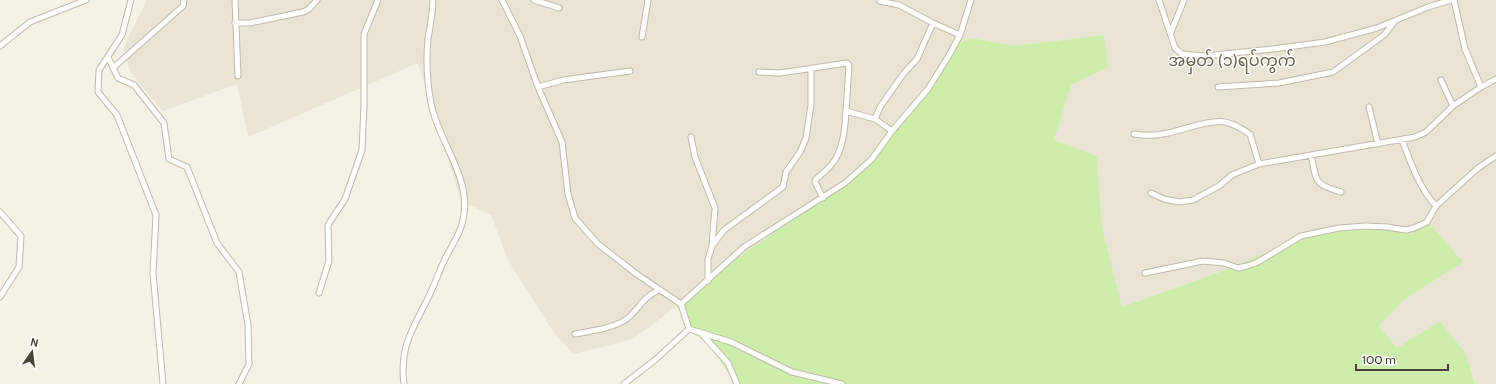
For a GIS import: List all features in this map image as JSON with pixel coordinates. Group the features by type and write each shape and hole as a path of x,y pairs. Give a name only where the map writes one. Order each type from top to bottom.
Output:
{"street":[{"path":"0,46 30,22 86,0"},
{"path":"130,0 122,35 99,70 98,92 117,115 156,214 153,273 163,384"},
{"path":"113,68 183,6 184,0"},
{"path":"235,0 238,76"},
{"path":"235,23 250,23 303,12 309,9 317,0"},
{"path":"319,293 329,261 328,225 345,199 362,150 364,105 364,34 378,0"},
{"path":"404,384 404,352 410,334 462,224 465,206 457,167 441,133 431,104 427,73 428,40 433,12 433,0"},
{"path":"502,0 520,36 538,87 562,142 568,194 575,218 598,244 659,290 681,304 689,329"},
{"path":"534,0 559,8"},
{"path":"642,37 648,0"},
{"path":"681,304 744,247 823,198 844,183 872,159 892,131 928,88 948,57 960,34 971,0"},
{"path":"1159,0 1171,32 1175,48 1182,54 1205,56 1325,42 1376,28 1428,7 1452,0 1466,49 1481,87"},
{"path":"1171,32 1184,0"},
{"path":"880,1 899,5 933,23 960,34"},
{"path":"1218,87 1279,83 1333,72 1384,35 1396,20"},
{"path":"875,119 880,107 904,72 917,59 933,23"},
{"path":"108,57 118,78 134,85 164,123 169,159 187,167 217,243 239,272 248,325 249,364 239,384"},
{"path":"759,72 780,73 844,63 849,65 845,126 838,155 832,164 815,182 823,198"},
{"path":"712,246 724,230 782,188 786,172 800,152 806,138 811,106 811,69"},
{"path":"538,87 563,80 630,71"},
{"path":"1151,193 1164,199 1179,202 1193,200 1219,186 1232,175 1258,164 1415,137 1426,132 1453,106 1481,87 1496,79"},
{"path":"1441,80 1453,106"},
{"path":"1369,107 1378,144"},
{"path":"846,111 875,119 892,131"},
{"path":"1134,134 1148,136 1167,134 1205,124 1224,121 1236,125 1250,134 1258,164"},
{"path":"692,137 695,157 715,208 712,246 708,259 708,281"},
{"path":"1402,140 1416,175 1428,196 1436,206"},
{"path":"1311,155 1316,178 1319,183 1328,188 1341,192"},
{"path":"1145,273 1203,261 1224,263 1238,268 1247,266 1258,262 1302,236 1339,228 1365,226 1406,230 1427,222 1436,206 1478,168 1496,156"},
{"path":"0,212 21,236 19,267 0,297"},
{"path":"575,334 620,323 628,318 647,296 659,290"},
{"path":"689,329 731,342 792,372 842,384"},
{"path":"624,384 655,360 689,329"},
{"path":"700,333 728,363 737,384"}],"shaded area":[{"path":"147,0 1496,0 1496,384 1475,384 1466,354 1396,349 1379,326 1404,300 1463,262 1409,231 1231,268 1122,307 1102,227 1097,156 1054,140 1071,85 1107,67 1104,35 1014,46 972,38 848,181 704,281 677,306 633,339 574,354 554,333 508,260 491,215 461,201 418,63 248,137 237,84 163,111 131,73 123,48"}],"green space":[{"path":"1104,35 1108,67 1071,85 1054,140 1097,156 1102,227 1122,307 1231,268 1297,239 1366,224 1409,231 1428,222 1463,262 1404,300 1379,326 1397,348 1440,321 1466,354 1475,384 735,384 710,344 688,331 677,306 704,281 848,181 883,142 937,77 960,43 972,38 1014,46"}],"district":[{"name":"အမှတ် (၁)ရပ်ကွက်","path":"1232,60"}]}
